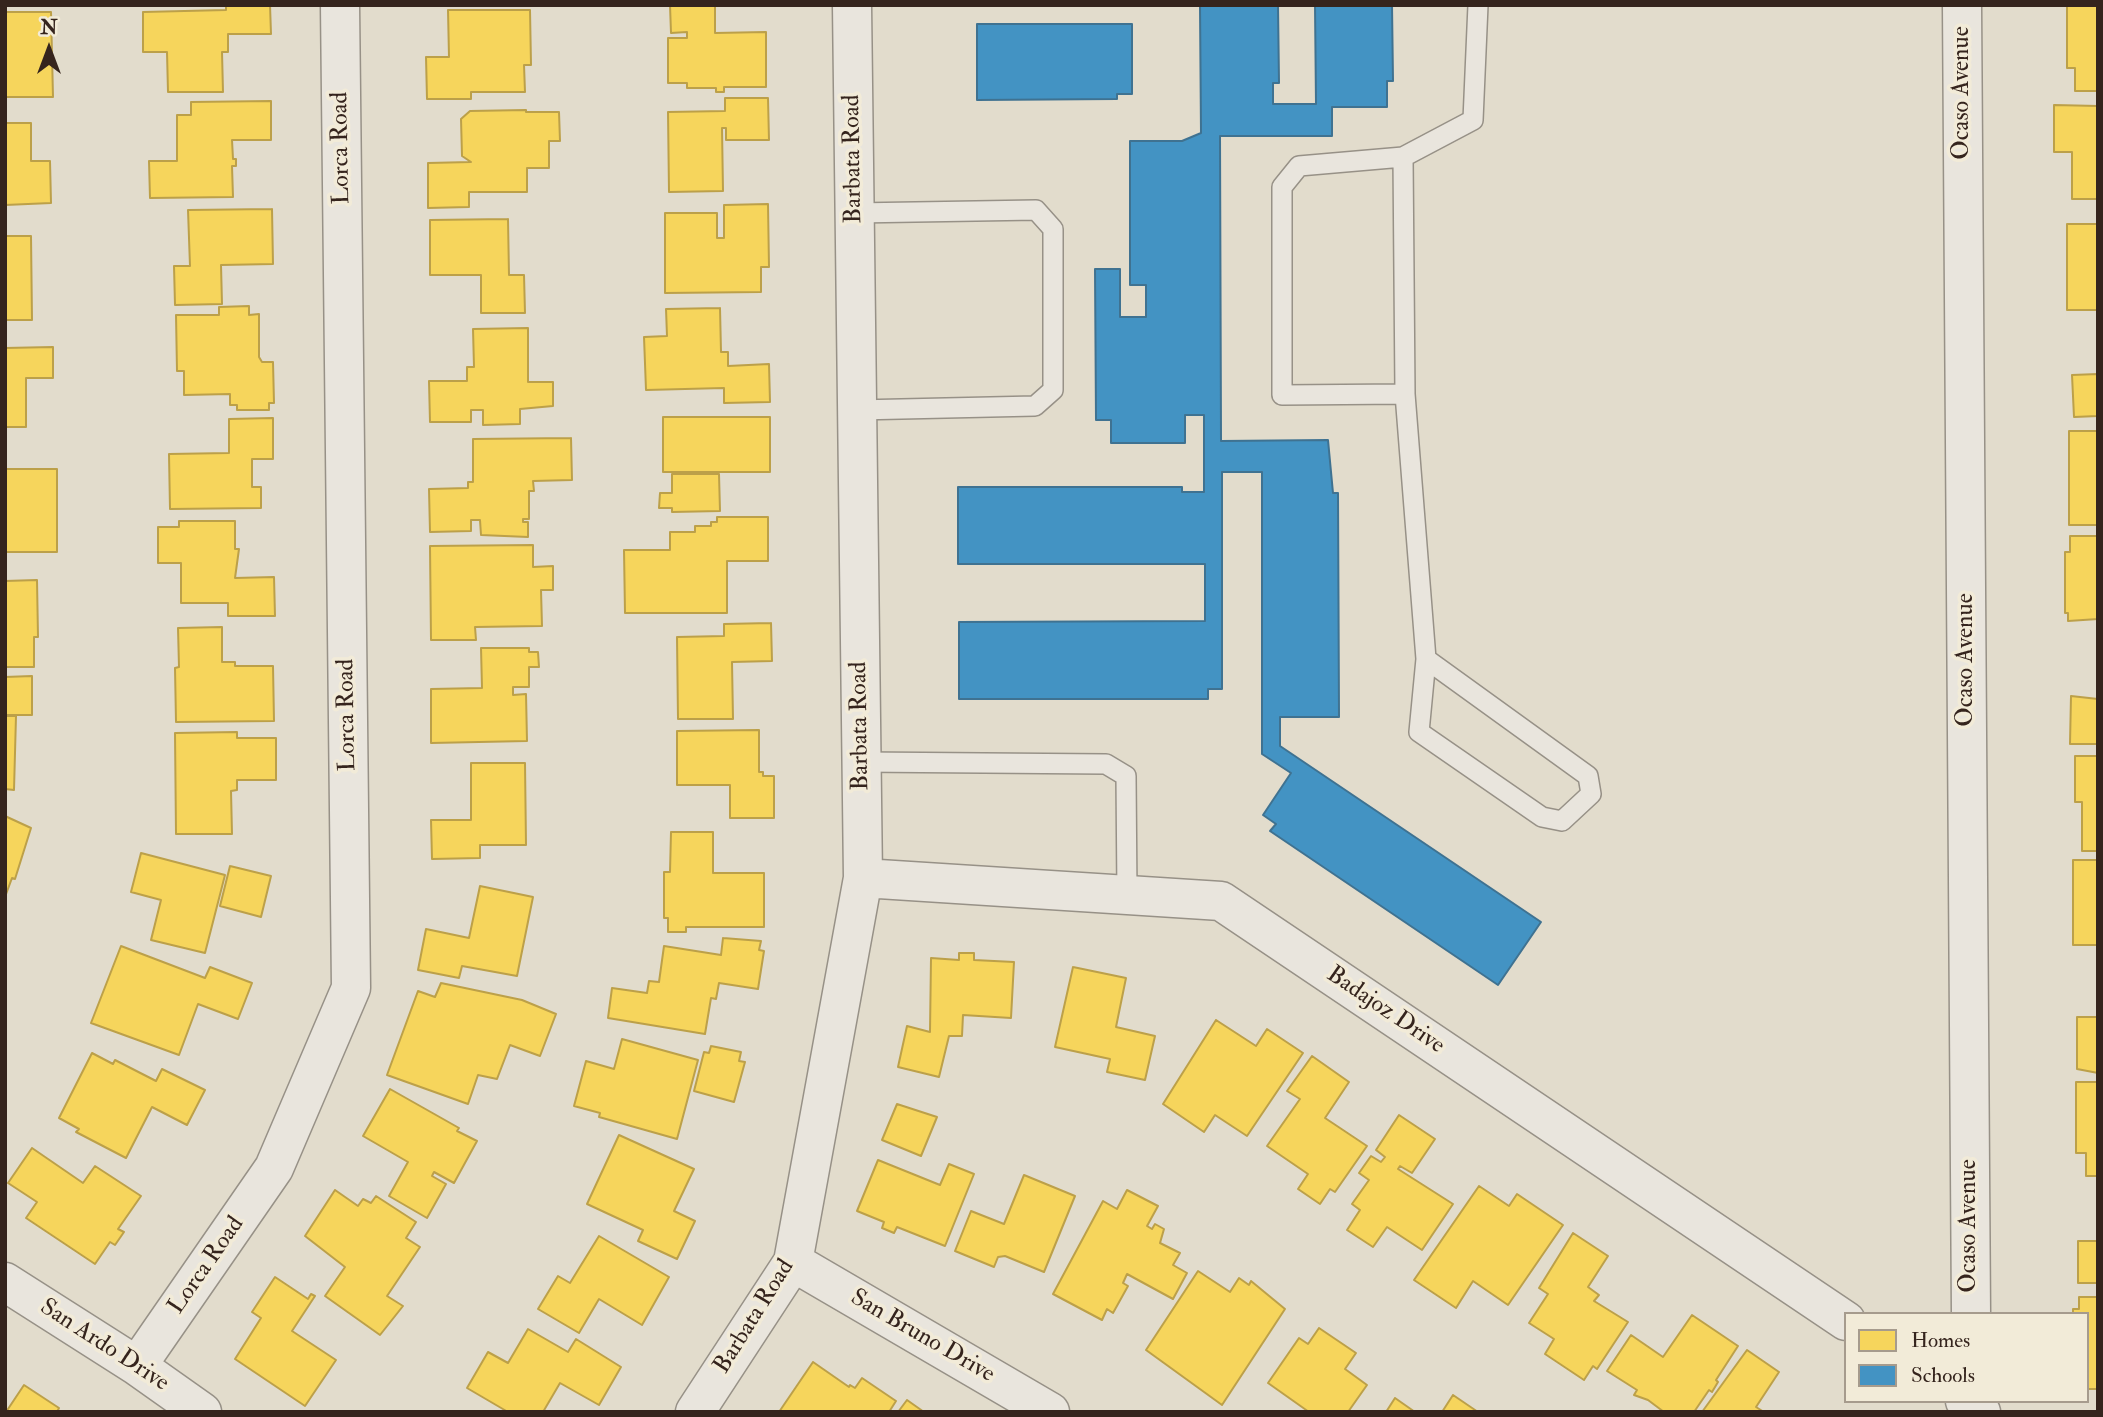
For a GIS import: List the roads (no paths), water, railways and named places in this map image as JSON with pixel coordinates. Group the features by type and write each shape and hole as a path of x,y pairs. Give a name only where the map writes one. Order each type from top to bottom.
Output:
{"street":[{"name":"Lorca Road","path":"138,1366 274,1168 351,988 340,5"},
{"name":"Barbata Road","path":"695,1412 793,1262 863,878 852,5"},
{"name":"Ocaso Avenue","path":"1962,5 1971,1312"},
{"name":"Badajoz Drive","path":"863,878 1220,901 1844,1320"},
{"name":"San Bruno Drive","path":"793,1262 1050,1412"},
{"name":"San Ardo Drive","path":"5,1282 138,1366 202,1412"}],"lane":[{"path":"1405,394 1282,395 1282,187 1299,166 1403,157 1473,120 1478,5"},
{"path":"1403,157 1405,394 1426,659 1419,733 1542,817 1562,821 1591,794 1588,776 1426,659"},
{"path":"855,213 1036,210 1053,229 1053,390 1035,406 857,410"},
{"path":"862,762 1106,764 1126,776 1127,895"}]}
